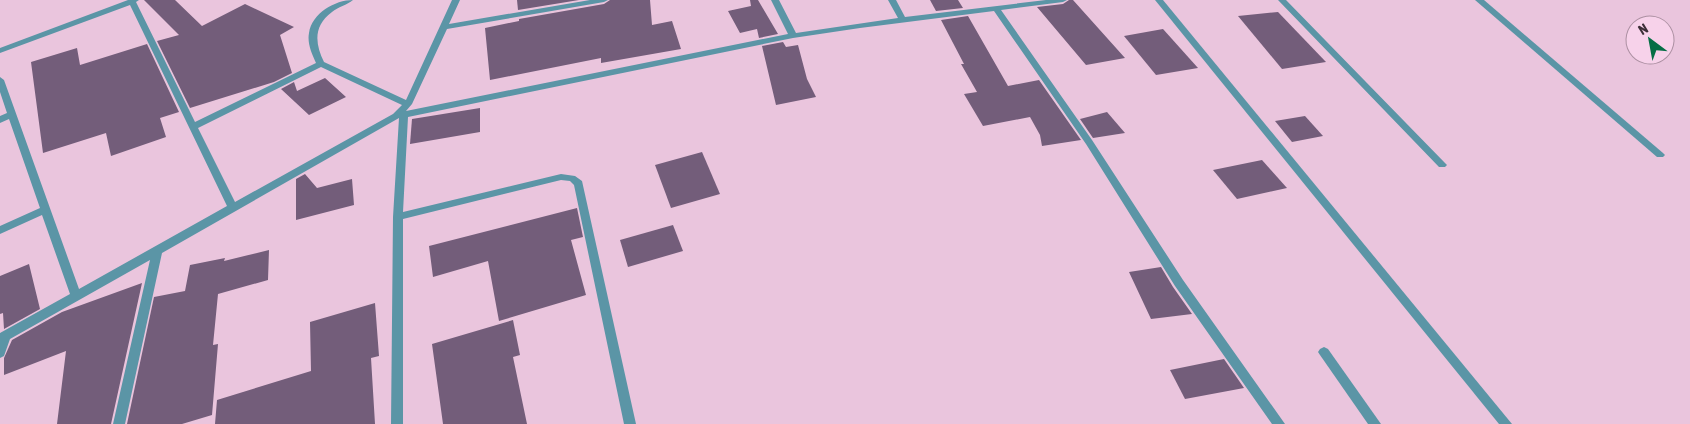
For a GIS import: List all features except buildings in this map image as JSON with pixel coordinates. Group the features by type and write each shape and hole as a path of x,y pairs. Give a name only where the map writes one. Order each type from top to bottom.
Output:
{"street":[{"path":"349,0 325,13 313,27 310,40 321,64 408,104"},
{"path":"397,424 400,116 408,104 456,0"},
{"path":"444,27 604,0"},
{"path":"775,0 793,36"},
{"path":"892,0 902,19"},
{"path":"0,353 3,337 400,116 793,36 902,19 997,10 1063,0"},
{"path":"1159,0 1506,424"},
{"path":"1282,0 1442,165"},
{"path":"1479,0 1660,155"},
{"path":"0,51 134,1 234,208"},
{"path":"997,10 1089,142 1179,283 1279,424"},
{"path":"194,126 321,64"},
{"path":"0,80 76,296"},
{"path":"0,120 13,114"},
{"path":"398,217 561,177 572,178 579,183 630,424"},
{"path":"0,230 46,209"},
{"path":"119,424 157,250"},
{"path":"1324,352 1376,424"}]}
